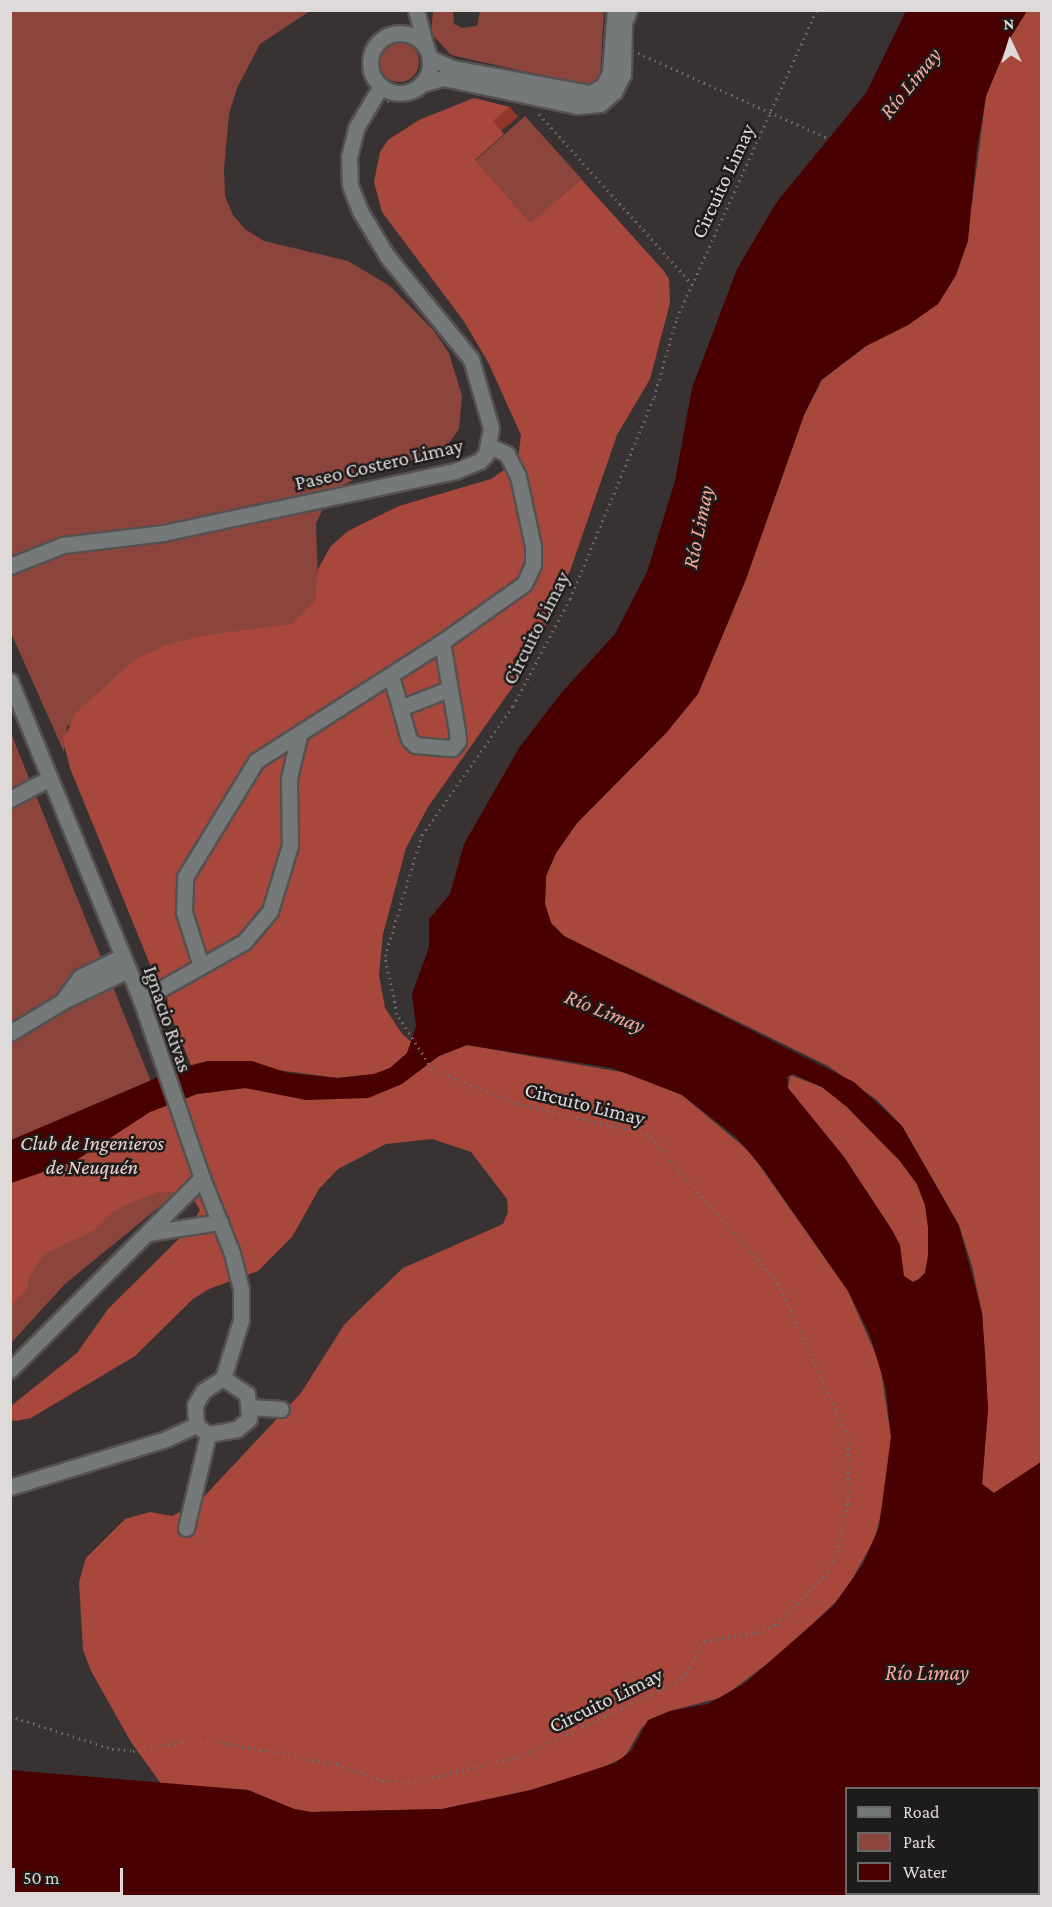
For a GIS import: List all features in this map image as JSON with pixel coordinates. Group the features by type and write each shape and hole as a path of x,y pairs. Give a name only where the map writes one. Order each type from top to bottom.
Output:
{"street":[{"path":"409,10 390,34 375,46 370,55 372,74 381,86 404,93 421,84 443,78 577,106 600,104 614,92 623,74 624,23 629,10"},
{"path":"416,10 428,52 429,69 421,84"},
{"path":"390,34 410,34 428,52 452,68 590,93 603,86 610,73 615,10"},
{"name":"Paseo Costero Limay","path":"10,566 63,544 164,533 455,471 480,461 490,446 491,428 471,359 387,256 354,197 348,171 352,143 381,86"},
{"path":"201,966 184,912 185,877 256,761 391,676 524,584 533,565 533,546 519,476 507,454 490,446"},
{"path":"391,676 409,739 415,746 452,748 458,741 442,642"},
{"name":"Ignacio Rivas","path":"10,681 141,1000 202,1178 220,1222 241,1290 241,1320 223,1378"},
{"path":"400,708 449,689"},
{"path":"141,1000 244,942 270,911 290,845 289,778 299,736"},
{"path":"10,799 50,778"},
{"path":"10,1033 63,1001 80,977 126,963"},
{"path":"10,1370 103,1273 148,1233 202,1178"},
{"path":"148,1233 220,1222"},
{"path":"10,1487 166,1438 202,1430 237,1429 249,1419 251,1407 247,1394 223,1378 203,1391 195,1405 202,1430 186,1528"},
{"path":"251,1407 281,1410"}],"path":[{"name":"Circuito Limay","path":"10,1716 112,1749 133,1751 183,1742 218,1742 337,1764 383,1780 409,1783 517,1757 675,1683 686,1674 704,1641 757,1632 776,1625 830,1569 841,1546 846,1518 848,1437 795,1316 766,1268 648,1134 516,1103 428,1065 413,1043 393,1003 385,956 419,841 513,706 565,610 650,408 674,326 817,10"},
{"path":"631,50 829,138"},
{"path":"531,105 692,284"}],"green space":[{"path":"10,11 310,11 260,44 237,88 229,114 224,169 225,196 233,215 245,229 264,241 348,261 390,286 434,331 449,353 462,396 459,429 443,451 362,475 340,487 324,506 316,524 318,586 315,601 307,613 292,624 273,628 67,726 64,752 11,633"},
{"path":"433,11 453,11 454,24 462,28 477,26 480,11 604,11 600,75 592,83 581,84 451,55 431,33"},
{"path":"1027,11 1041,11 1041,1462 994,1493 982,1484 988,1409 982,1313 972,1266 959,1225 902,1126 877,1100 828,1066 564,936 551,923 545,904 546,876 556,853 577,823 667,732 716,651 746,579 804,415 822,380 866,346 908,325 938,304 956,275 972,203 986,96 1010,38"},
{"path":"399,42 407,43 413,48 418,54 418,70 413,76 407,81 399,82 391,81 385,76 380,70 379,62 380,54 385,48 391,43"},
{"path":"474,98 510,107 494,121 504,134 475,160 531,223 581,179 669,279 670,303 650,379 617,435 570,571 546,624 512,688 428,807 406,848 383,934 379,975 385,1008 402,1034 413,1043 407,1053 390,1068 374,1074 338,1078 208,1061 191,1065 70,768 63,740 76,713 133,661 166,645 201,636 292,624 315,601 318,569 331,546 348,531 399,506 491,479 518,460 521,435 488,362 463,320 382,212 374,182 380,152 388,140 419,120"},
{"path":"525,116 581,178 531,223 475,161"},
{"name":"Club de Ingenieros de Neuquén","path":"10,731 191,1181 65,1284 11,1343"},
{"path":"467,1045 633,1074 682,1095 750,1152 848,1291 880,1364 891,1437 887,1489 875,1538 844,1594 783,1652 723,1697 670,1711 642,1727 625,1757 599,1769 531,1790 442,1809 311,1812 294,1809 248,1790 162,1785 131,1742 91,1671 83,1650 79,1582 86,1558 125,1519 150,1512 172,1516 198,1503 301,1393 344,1325 361,1308 403,1268 503,1224 508,1212 507,1199 471,1152 432,1139 386,1144 338,1169 319,1189 292,1237 258,1271 209,1289 193,1299 135,1356 31,1418 16,1421 11,1420 11,1406 77,1353 108,1309 190,1228 200,1210 190,1194 179,1192 159,1192 129,1203 114,1211 95,1230 44,1254 29,1277 27,1289 11,1306 11,1183 75,1161 150,1112 197,1094 245,1088 368,1098 401,1084 439,1056"},
{"path":"790,1075 822,1087 847,1107 900,1161 917,1184 925,1205 928,1227 928,1256 925,1273 919,1279 913,1282 904,1276 892,1230 844,1157 788,1088"}],"water":[{"name":"Río Limay","path":"906,11 1027,11 1010,38 986,96 977,147 968,241 956,275 938,304 908,325 866,346 821,380 804,415 746,579 698,694 667,732 577,823 556,853 546,876 545,904 551,923 564,936 854,1082 902,1126 959,1226 982,1313 988,1409 982,1484 994,1493 1041,1462 1041,1896 11,1896 11,1770 248,1790 294,1809 311,1812 442,1809 531,1790 615,1763 632,1750 648,1720 670,1711 708,1704 745,1683 833,1606 863,1564 879,1527 891,1437 886,1389 870,1335 848,1291 764,1170 736,1137 682,1095 612,1068 467,1045 439,1056 402,1084 368,1098 306,1100 245,1088 197,1094 150,1112 75,1161 11,1183 11,1140 175,1070 208,1061 252,1061 288,1073 338,1078 374,1074 390,1068 407,1053 416,1026 412,994 429,947 429,919 450,894 464,844 519,748 562,692 615,634 647,572 675,481 692,388 737,269 776,203 866,93","holes":["793,1074 822,1087 847,1107 900,1161 917,1184 925,1205 928,1256 925,1273 913,1282 904,1276 900,1245 892,1230 844,1157 788,1088 787,1077"]}],"building":[{"path":"510,107 518,117 501,131 493,121"}]}
